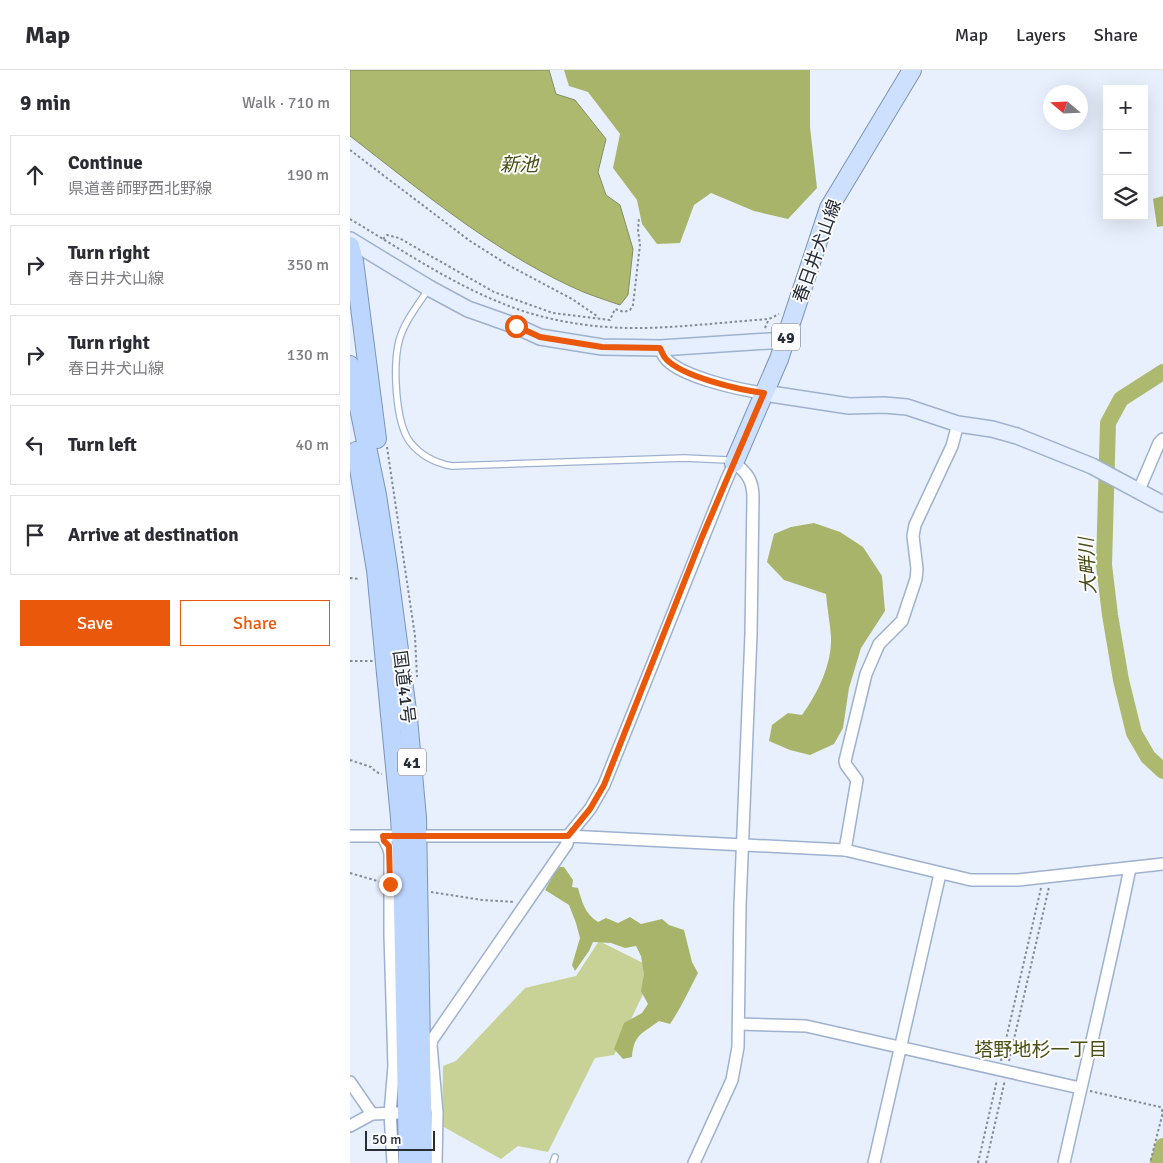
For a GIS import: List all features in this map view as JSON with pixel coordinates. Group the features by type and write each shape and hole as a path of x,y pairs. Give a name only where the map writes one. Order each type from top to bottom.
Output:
{"highway":[{"path":"350,246 354,262 376,435 400,596 409,673 408,718"},
{"name":"国道41号","path":"350,365 377,495 408,718 417,818 409,836 408,1163"},
{"name":"国道41号","path":"350,422 376,570 409,836 423,1163"},
{"path":"350,464 368,548 376,570"}],"main road":[{"name":"春日井犬山線","path":"734,463 787,335 829,208 912,70"},
{"path":"350,240 429,288 468,309 516,326 540,337 602,347 660,348 787,335"},
{"path":"540,337 618,341 787,335"},
{"path":"764,393 849,406 884,405 907,407 958,424 992,429 1017,436 1092,466 1163,504"}],"street":[{"path":"660,348 665,358 676,367 732,388 764,393"},
{"path":"844,850 856,780 845,761 861,690 879,644 902,621 918,569 913,536 915,525 948,455 958,424"},
{"path":"1139,490 1159,443 1163,439"},
{"name":"春日井犬山線","path":"436,1163 432,1113 432,1040 567,844 568,836 590,809 604,785 702,537 734,463"},
{"path":"694,1163 732,1080 738,1046 740,906 751,634 753,488 752,482 746,473 734,463"},
{"path":"350,836 568,836 844,850 940,874 981,880 1018,880 1163,864"},
{"path":"383,836 384,841 389,846 395,1113 393,1163"},
{"path":"1064,1163 1110,965 1130,868"},
{"path":"874,1163 940,874"},
{"path":"738,1024 806,1026 1080,1088"},
{"path":"350,1082 372,1114"},
{"path":"350,1126 372,1114 395,1113"}],"lane":[{"path":"429,288 406,322 399,340 396,360 396,382 402,424 409,441 429,459 452,466 684,458 728,460 734,463"}],"path":[{"path":"350,150 470,241 508,265 572,299 597,316 597,318"},
{"path":"383,239 387,235 398,238 494,292 553,313 610,320 615,309 624,312 630,310 633,305 640,245 639,217"},
{"path":"350,219 448,278 501,303 546,316 588,324 644,328 769,319 795,308"},
{"path":"350,578 360,579"},
{"path":"350,661 373,662"},
{"path":"350,760 371,767 376,772 386,775"},
{"path":"350,873 390,884"},
{"path":"978,1163 1003,1071 1046,877"},
{"path":"986,1163 1003,1071 1037,910 1046,877"},
{"path":"428,891 482,900 527,903"},
{"path":"1080,1088 1160,1106 1162,1116 1150,1163"}],"shaded area":[{"path":"564,70 810,70 810,127 817,188 788,219 754,211 711,193 694,205 680,243 657,244 642,224 637,200 613,168 620,134 588,92 569,86"},
{"path":"1163,196 1163,226 1157,227 1153,199"},
{"path":"814,523 840,532 863,547 882,576 885,611 861,648 849,688 843,728 834,744 810,755 790,750 769,741 772,725 788,713 802,715 823,678 831,647 831,631 826,594 784,580 767,562 774,534 791,527"},
{"path":"558,867 564,867 573,880 572,887 578,888 587,911 598,922 606,918 618,923 630,917 641,924 662,919 669,925 684,930 692,962 698,973 670,1024 659,1021 640,1035 633,1049 632,1057 623,1059 614,1049 624,1023 642,1013 648,1004 641,991 644,974 641,956 636,946 625,948 611,943 593,942 575,971 572,965 580,938 576,923 569,905 545,890"},
{"path":"599,941 655,969 614,1055 595,1058 548,1152 518,1146 501,1159 442,1126 443,1066 456,1061 525,988 576,976"}],"water":[{"name":"新池","path":"350,70 549,70 556,94 575,100 606,139 598,172 606,195 620,205 633,249 628,295 620,305 576,289 511,254 456,217 350,136"}],"waterway":[{"name":"大畔川","path":"1163,372 1121,399 1108,423 1104,565 1121,680 1134,733 1148,757 1163,771"},
{"name":"大畔川","path":"1158,1163 1163,1146"}],"district":[{"name":"塔野地杉一丁目","path":"1041,1049"}],"route":[{"path":"390,884 389,846 384,841 383,836 568,836 569,832 590,809 604,785 702,537 764,393 732,388 676,367 665,358 660,348 602,347 540,337 516,326"}]}
